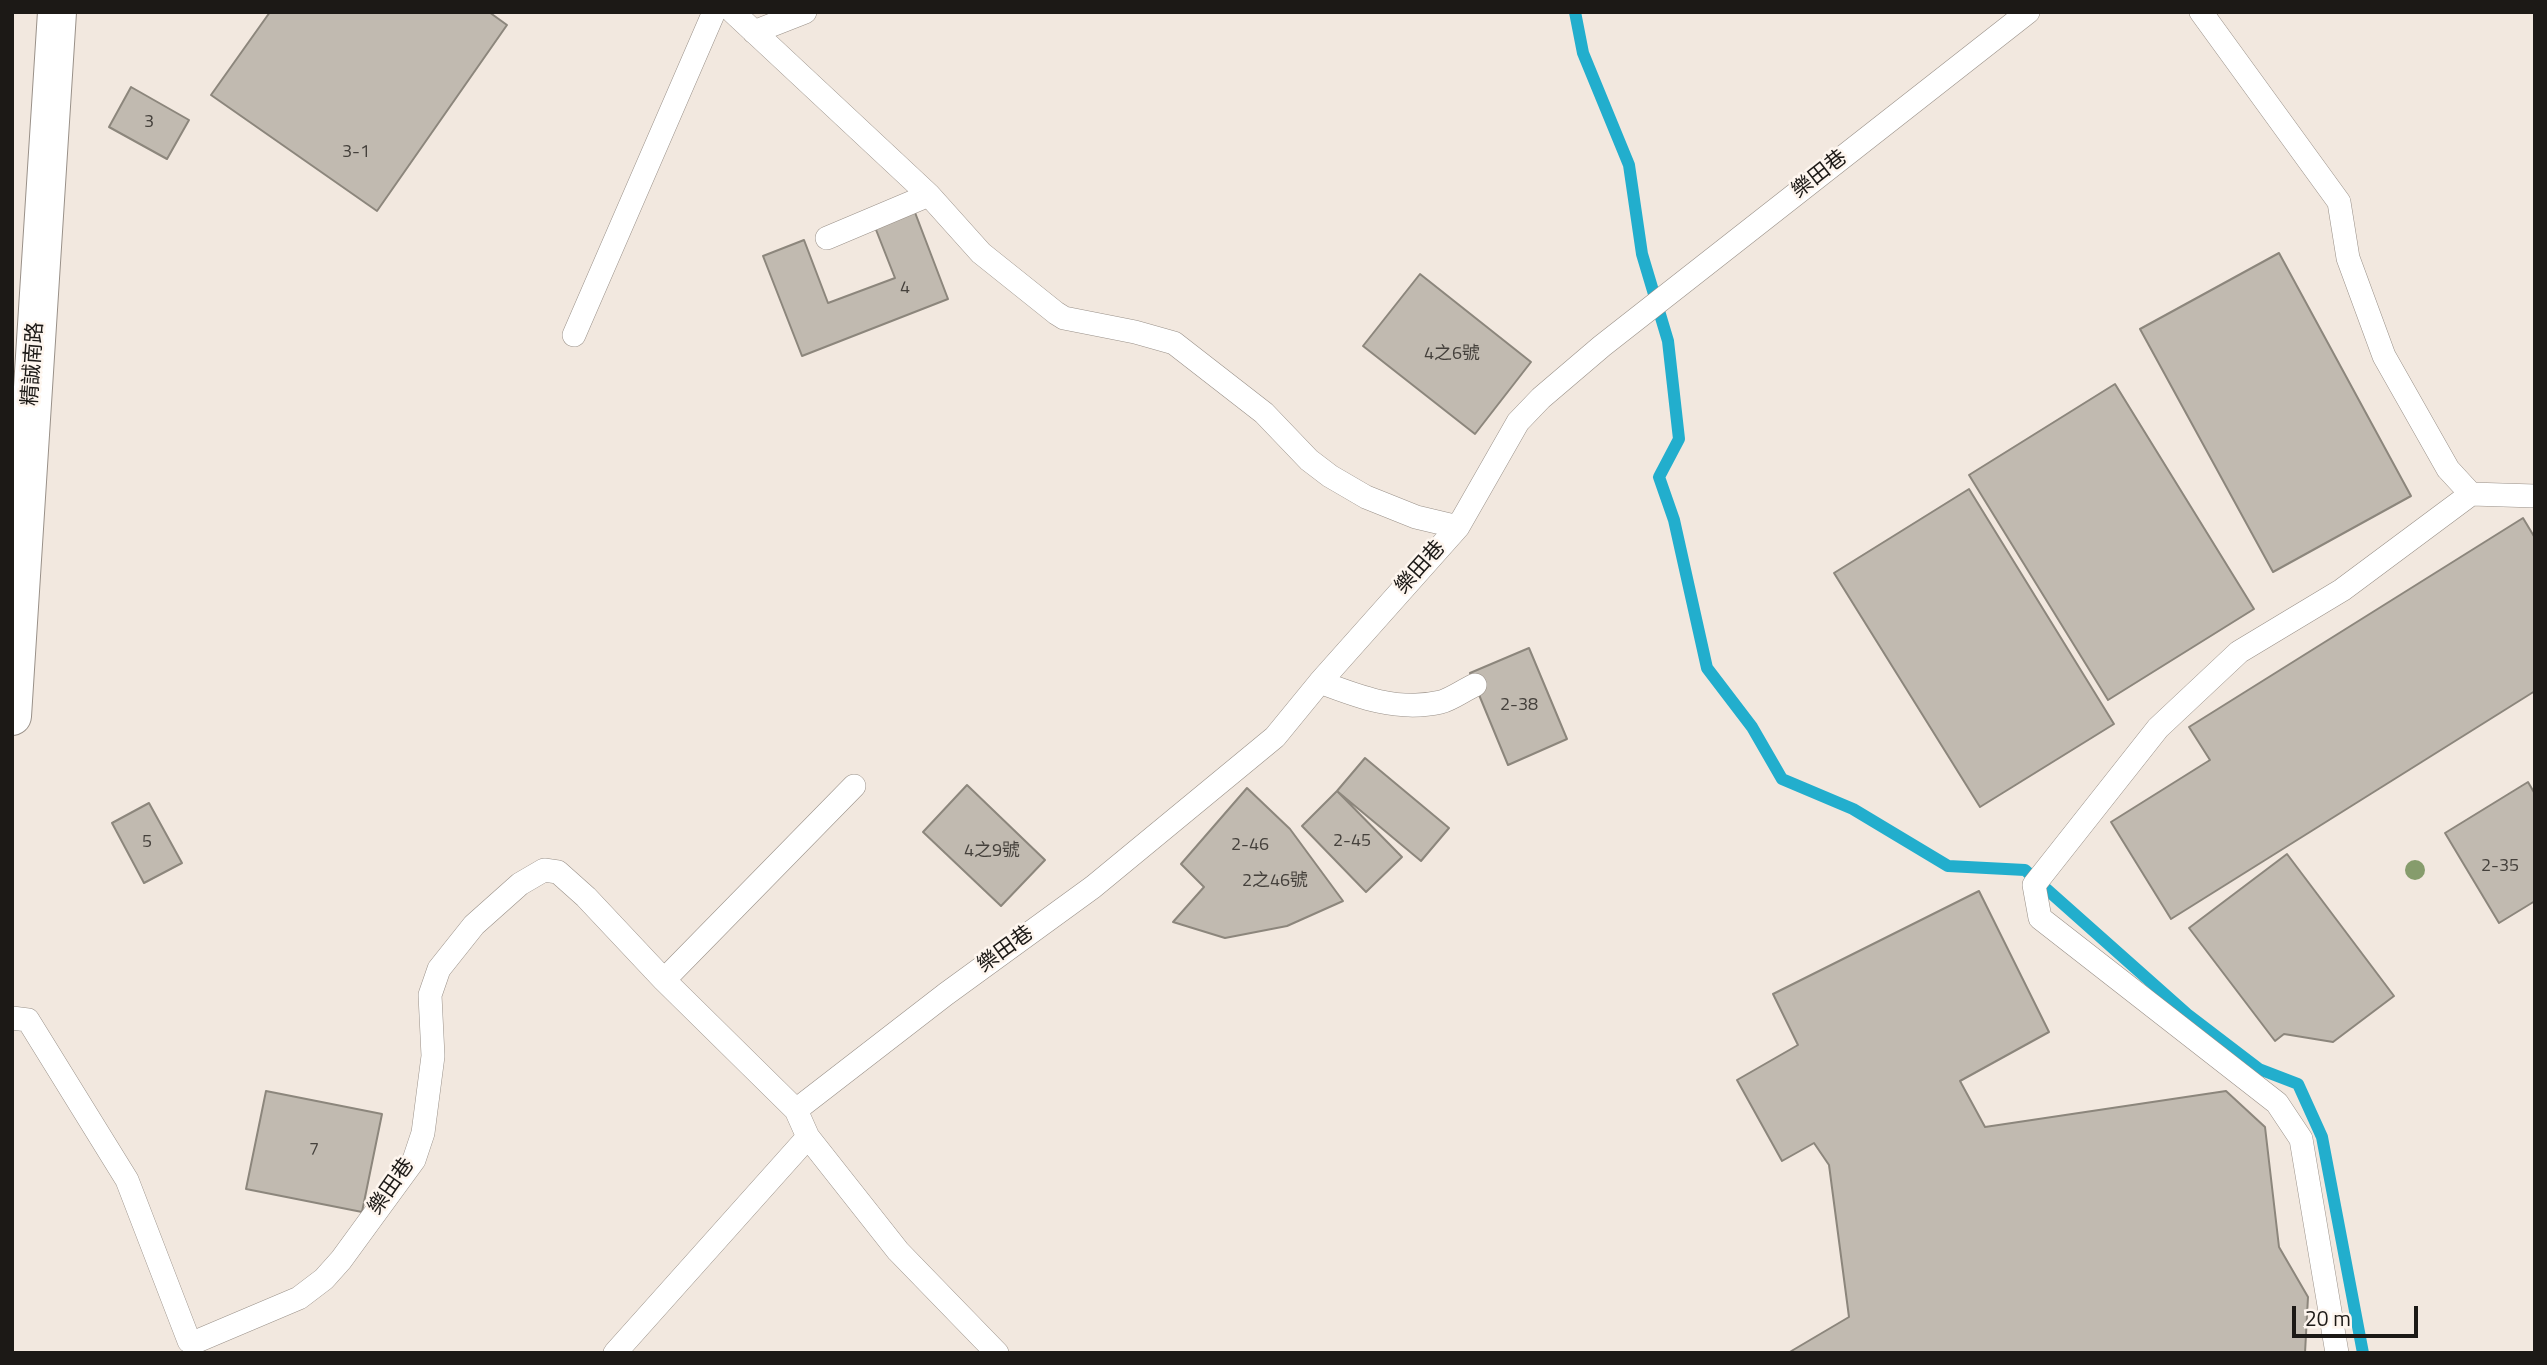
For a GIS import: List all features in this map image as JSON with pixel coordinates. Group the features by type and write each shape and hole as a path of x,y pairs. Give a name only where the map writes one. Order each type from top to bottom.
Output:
{"street":[{"name":"精誠南路","path":"12,716 57,12"}],"lane":[{"path":"574,335 714,12"},
{"path":"733,12 929,195 981,253 1056,313 1064,318 1174,343 1264,413 1309,460 1329,476 1366,497 1416,517 1458,527"},
{"path":"754,32 804,12"},
{"name":"樂田巷","path":"796,1110 946,994 1093,887 1275,737 1320,682 1458,527 1518,422 1541,398 1602,346 2028,12"},
{"path":"2201,12 2339,202 2348,258 2384,356 2448,469 2471,494"},
{"path":"827,238 929,195"},
{"path":"2337,1353 2301,1139 2277,1103 2040,918 2034,884 2158,728 2239,652 2342,590 2471,494 2535,496"},
{"path":"1320,682 1393,706 1442,702 1475,685"},
{"path":"664,980 854,786"},
{"name":"樂田巷","path":"12,1018 28,1020 127,1180 190,1341 195,1342 299,1298 324,1279 414,1160 423,1133 433,1056 430,995 439,969 474,925 520,884 544,870 558,872 586,897 664,980 796,1110 807,1137 898,1251 997,1353"},
{"path":"615,1353 807,1137"}],"building":[{"path":"270,12 489,12 507,25 377,211 211,95"},
{"path":"131,87 189,120 167,159 109,127"},
{"path":"911,202 948,299 802,356 763,256 804,240 828,303 895,278 871,217"},
{"path":"2279,253 2411,496 2273,572 2140,329"},
{"path":"1420,274 1531,362 1475,434 1363,346"},
{"path":"2115,384 2254,609 2108,700 1969,475"},
{"path":"1969,489 2114,724 1980,807 1834,573"},
{"path":"2523,518 2535,538 2535,691 2171,919 2111,822 2210,760 2189,727"},
{"path":"1529,648 1567,739 1508,765 1470,673"},
{"path":"1365,758 1449,828 1421,861 1337,791"},
{"path":"2528,782 2535,794 2535,901 2499,923 2445,833"},
{"path":"967,785 1045,860 1001,906 923,832"},
{"path":"1247,788 1290,829 1343,901 1287,926 1225,938 1173,922 1204,887 1181,864"},
{"path":"1337,791 1402,857 1366,892 1302,826"},
{"path":"149,803 182,863 144,883 112,823"},
{"path":"2287,854 2394,996 2333,1042 2284,1034 2275,1041 2189,928"},
{"path":"1979,891 2049,1032 1960,1081 1985,1127 2226,1091 2265,1127 2279,1247 2308,1297 2305,1353 1788,1353 1849,1317 1829,1165 1814,1143 1782,1161 1737,1080 1798,1045 1773,994"},
{"path":"266,1091 382,1114 362,1212 246,1189"}],"waterway":[{"path":"1575,12 1583,53 1629,165 1642,254 1668,341 1679,439 1659,477 1674,520 1707,668 1752,727 1782,779 1853,809 1948,866 2025,870 2187,1014 2259,1069 2298,1084 2322,1137 2363,1353"}]}
